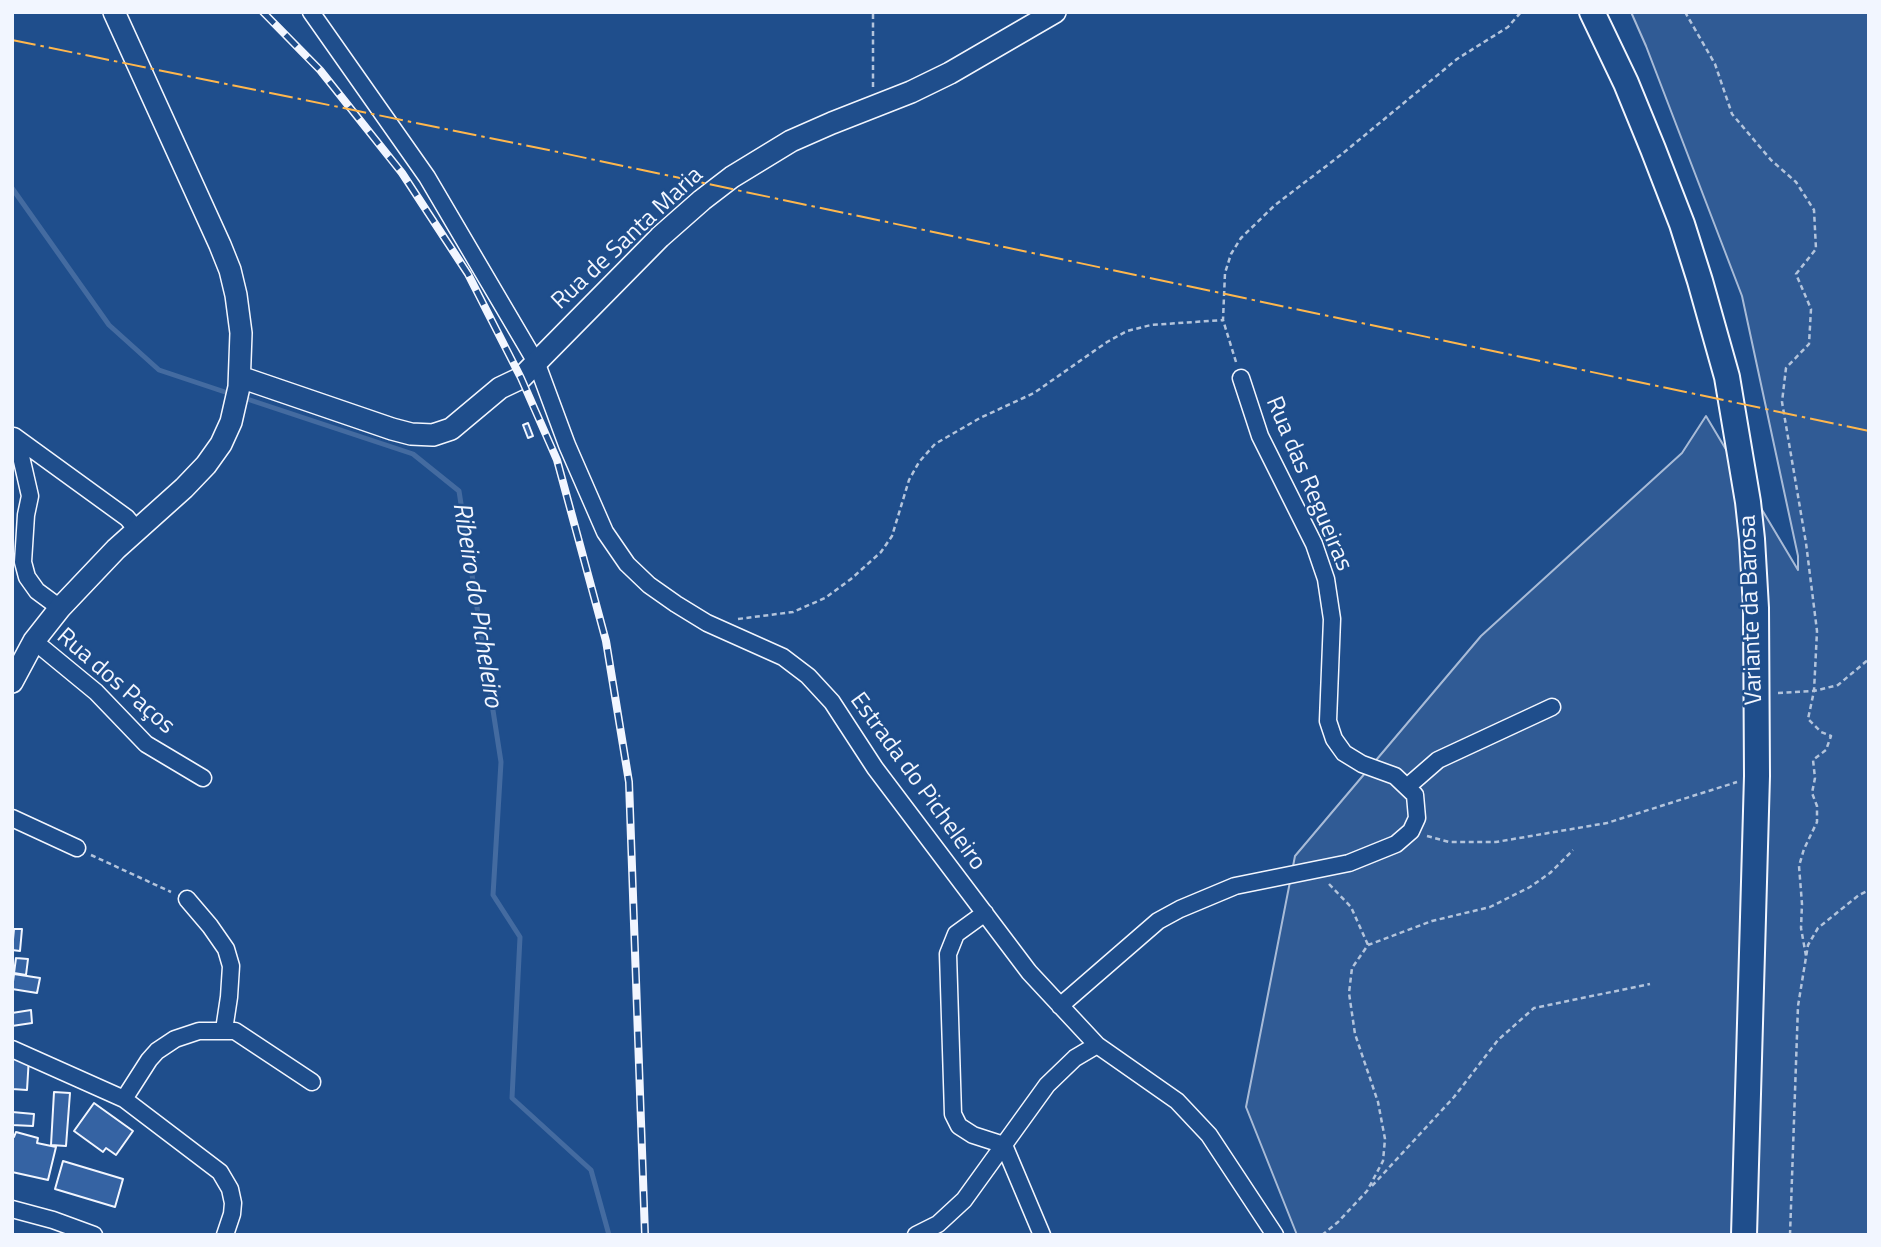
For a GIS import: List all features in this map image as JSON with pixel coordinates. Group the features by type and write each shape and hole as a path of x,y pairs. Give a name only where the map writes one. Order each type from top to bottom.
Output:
{"main road":[{"name":"Variante da Barosa","path":"1592,12 1668,186 1700,281 1727,377 1752,538 1756,608 1757,776 1744,1235"}],"street":[{"path":"12,682 34,642 61,608 116,549 206,466 221,444 231,422 238,390 241,334 230,270 114,12"},
{"name":"Estrada do Picheleiro","path":"311,12 427,177 537,364 567,445 605,532 627,564 649,585 707,623 783,657 808,676 832,702 875,768 1029,972 1097,1045 1177,1101 1209,1135 1275,1235"},
{"name":"Rua de Santa Maria","path":"238,390 411,434 433,435 451,429 500,388 521,378 537,364 660,237 732,177 791,141 950,73 1055,12"},
{"name":"Rua das Regueiras","path":"1241,378 1260,436 1314,544 1326,579 1332,618 1328,721 1334,739 1344,752 1362,764 1395,776 1407,787"},
{"path":"15,437 127,518 137,530"},
{"path":"15,437 30,496 19,578 61,608"},
{"name":"Rua dos Paços","path":"34,642 96,692 145,744 203,778"},
{"path":"1060,1006 1158,921 1180,909 1235,886 1349,863 1396,844 1411,831 1417,818 1415,795 1407,787 1437,760 1552,707"},
{"path":"12,818 77,848"},
{"path":"187,900 226,949 231,966 224,1030"},
{"path":"985,913 956,934 948,954 953,1114 959,1126 973,1135 1004,1145 1042,1235"},
{"path":"124,1100 157,1051 175,1039 199,1031 234,1031 312,1082"},
{"path":"916,1235 938,1224 964,1200 1047,1085 1075,1058 1097,1045"},
{"path":"12,1049 124,1100 220,1172 230,1189 233,1203 229,1234"},
{"path":"12,1209 94,1235"}],"path":[{"path":"873,12 873,108"},
{"path":"1241,378 1223,320 1225,273 1231,254 1241,238 1275,205 1342,155 1457,58 1508,27 1521,12"},
{"path":"1685,12 1715,64 1732,114 1771,160 1796,182 1814,210 1816,249 1796,274 1811,309 1809,344 1786,368 1782,402 1806,543 1817,631 1814,691 1808,719 1821,732 1831,736 1826,750 1813,760 1815,778 1812,793 1817,806 1817,822 1799,866 1801,928 1806,956"},
{"path":"707,623 793,611 825,598 881,552 892,536 909,480 919,462 935,444 980,418 1034,393 1107,342 1127,331 1151,325 1223,320"},
{"path":"1411,831 1449,842 1496,842 1607,823 1757,776"},
{"path":"77,848 187,900"},
{"path":"1367,1191 1383,1161 1385,1139 1378,1102 1355,1034 1349,993 1352,968 1368,945 1432,921 1490,907 1530,887 1550,873 1573,850"},
{"path":"1310,871 1333,887 1351,906 1368,945"},
{"path":"1790,1235 1798,1006 1808,945 1818,928 1858,895 1869,890"},
{"path":"1322,1235 1338,1222 1454,1097 1498,1040 1534,1008 1650,984"}],"shaded area":[{"path":"1631,12 1869,12 1869,1235 1297,1235 1246,1107 1295,856 1481,636 1682,453 1706,416 1798,570 1798,556 1742,296"}],"building":[{"path":"528,423 533,436 528,438 523,425"},
{"path":"14,929 22,929 20,951 12,950"},
{"path":"16,958 28,959 26,975 14,973"},
{"path":"14,974 40,978 37,993 12,989"},
{"path":"31,1010 32,1023 12,1026 12,1013"},
{"path":"12,1056 29,1057 27,1090 12,1089"},
{"path":"54,1092 70,1093 66,1146 51,1145"},
{"path":"94,1103 133,1131 116,1155 106,1148 103,1152 74,1131"},
{"path":"12,1112 34,1114 33,1126 12,1125"},
{"path":"16,1132 38,1138 37,1143 56,1147 48,1180 12,1172 12,1137"},
{"path":"63,1161 123,1179 115,1207 55,1189"}],"waterway":[{"name":"Ribeiro do Picheleiro","path":"12,188 109,325 159,370 231,394"},
{"name":"Ribeiro do Picheleiro","path":"241,397 413,454 459,491 501,762 493,895 520,937 512,1098 591,1170 609,1235"}],"railway":[{"path":"263,12 320,70 402,173 468,274 521,378 557,460 606,641 629,782 645,1235"}],"power":[{"path":"12,40 553,151 1869,431"}]}
